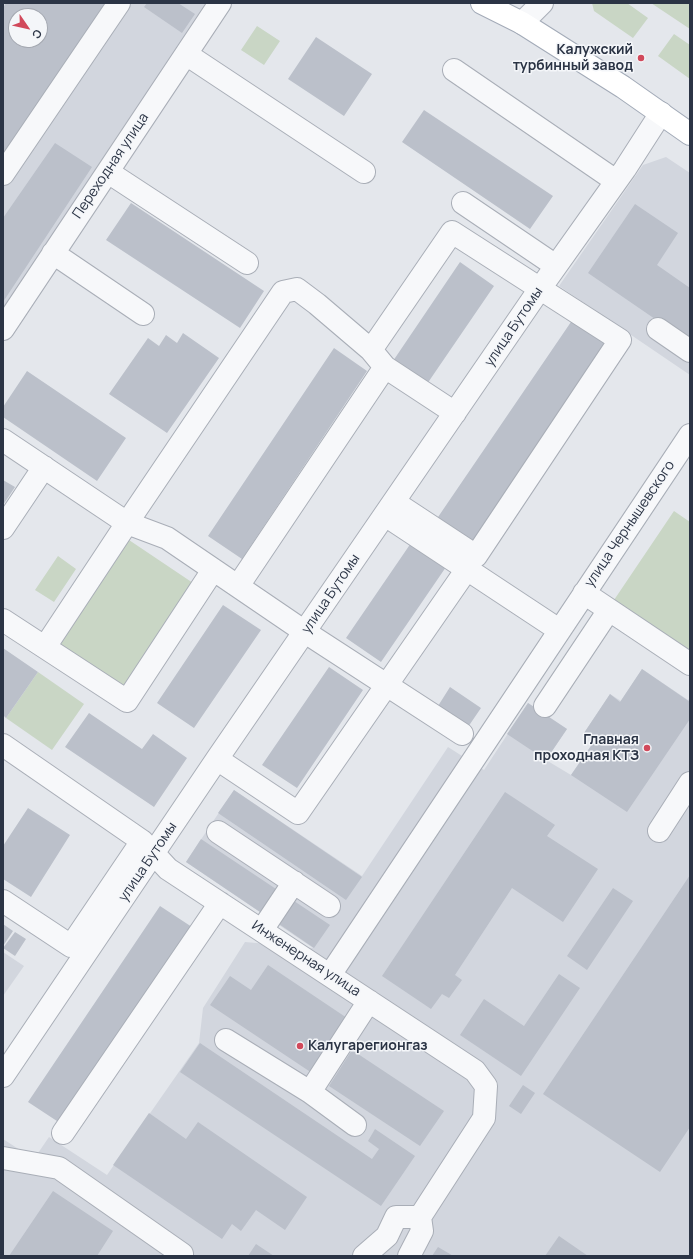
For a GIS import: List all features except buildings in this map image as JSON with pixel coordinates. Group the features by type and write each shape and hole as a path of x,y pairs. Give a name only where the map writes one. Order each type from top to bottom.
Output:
{"main road":[{"path":"482,3 522,24 623,87 690,134"}],"street":[{"path":"3,174 119,3"},
{"name":"Переходная улица","path":"3,329 220,3"},
{"path":"522,24 542,3"},
{"path":"186,54 364,172"},
{"path":"454,70 616,181"},
{"name":"улица Бутомы","path":"3,1076 148,847 217,760 539,290 616,181 661,113"},
{"path":"108,172 247,263"},
{"path":"463,203 556,266"},
{"path":"371,350 452,232 539,290 558,299 620,340 476,556 389,509"},
{"path":"53,253 143,314"},
{"path":"45,648 127,523 283,292 297,289 371,350 385,367 455,413"},
{"path":"658,329 690,351"},
{"path":"238,586 385,367"},
{"name":"улица Чернышевского","path":"330,975 690,435"},
{"path":"3,440 127,523 167,538 305,632 462,734"},
{"path":"3,528 44,467"},
{"path":"389,509 467,569 559,630"},
{"path":"217,760 298,813 467,569"},
{"path":"3,620 127,702 214,570"},
{"path":"584,593 690,664"},
{"path":"545,706 609,610"},
{"name":"Инженерная улица","path":"3,745 148,847 168,869 475,1071 486,1086 484,1118 420,1217"},
{"path":"659,831 690,783"},
{"path":"218,832 329,906"},
{"path":"3,901 70,946 148,847"},
{"path":"262,930 294,882"},
{"path":"63,1133 220,903"},
{"path":"310,1092 369,1001"},
{"path":"226,1040 310,1092 355,1125"},
{"path":"3,1158 59,1168 182,1254"},
{"path":"364,1256 387,1236 396,1217 420,1217 422,1231 409,1256"}],"shaded area":[{"path":"3,3 211,3 3,317"},
{"path":"666,157 690,173 690,375 559,286 643,165"},
{"path":"642,669 688,700 690,698 690,1256 3,1256 3,1139 34,1159 49,1137 107,1175 199,1043 203,1008 245,942 313,948 186,862 234,790 362,876 448,747 484,770 528,703 567,729 546,760 571,775 595,740 584,733 610,694 621,701"},
{"path":"3,952 24,966 3,996"}],"green space":[{"path":"592,3 627,3 648,18 633,38 594,11"},
{"path":"651,3 690,3 690,29"},
{"path":"257,26 280,41 264,65 241,50"},
{"path":"674,34 690,45 690,79 658,56"},
{"path":"674,511 690,522 690,655 612,603"},
{"path":"129,540 193,583 122,689 58,646"},
{"path":"58,556 76,569 54,602 35,590"},
{"path":"38,672 84,704 52,750 6,718"}],"place":[{"name":"Калужский турбинный завод","path":"641,58"},
{"name":"Главная проходная КТЗ","path":"647,748"},
{"name":"Калугарегионгаз","path":"300,1046"}]}
